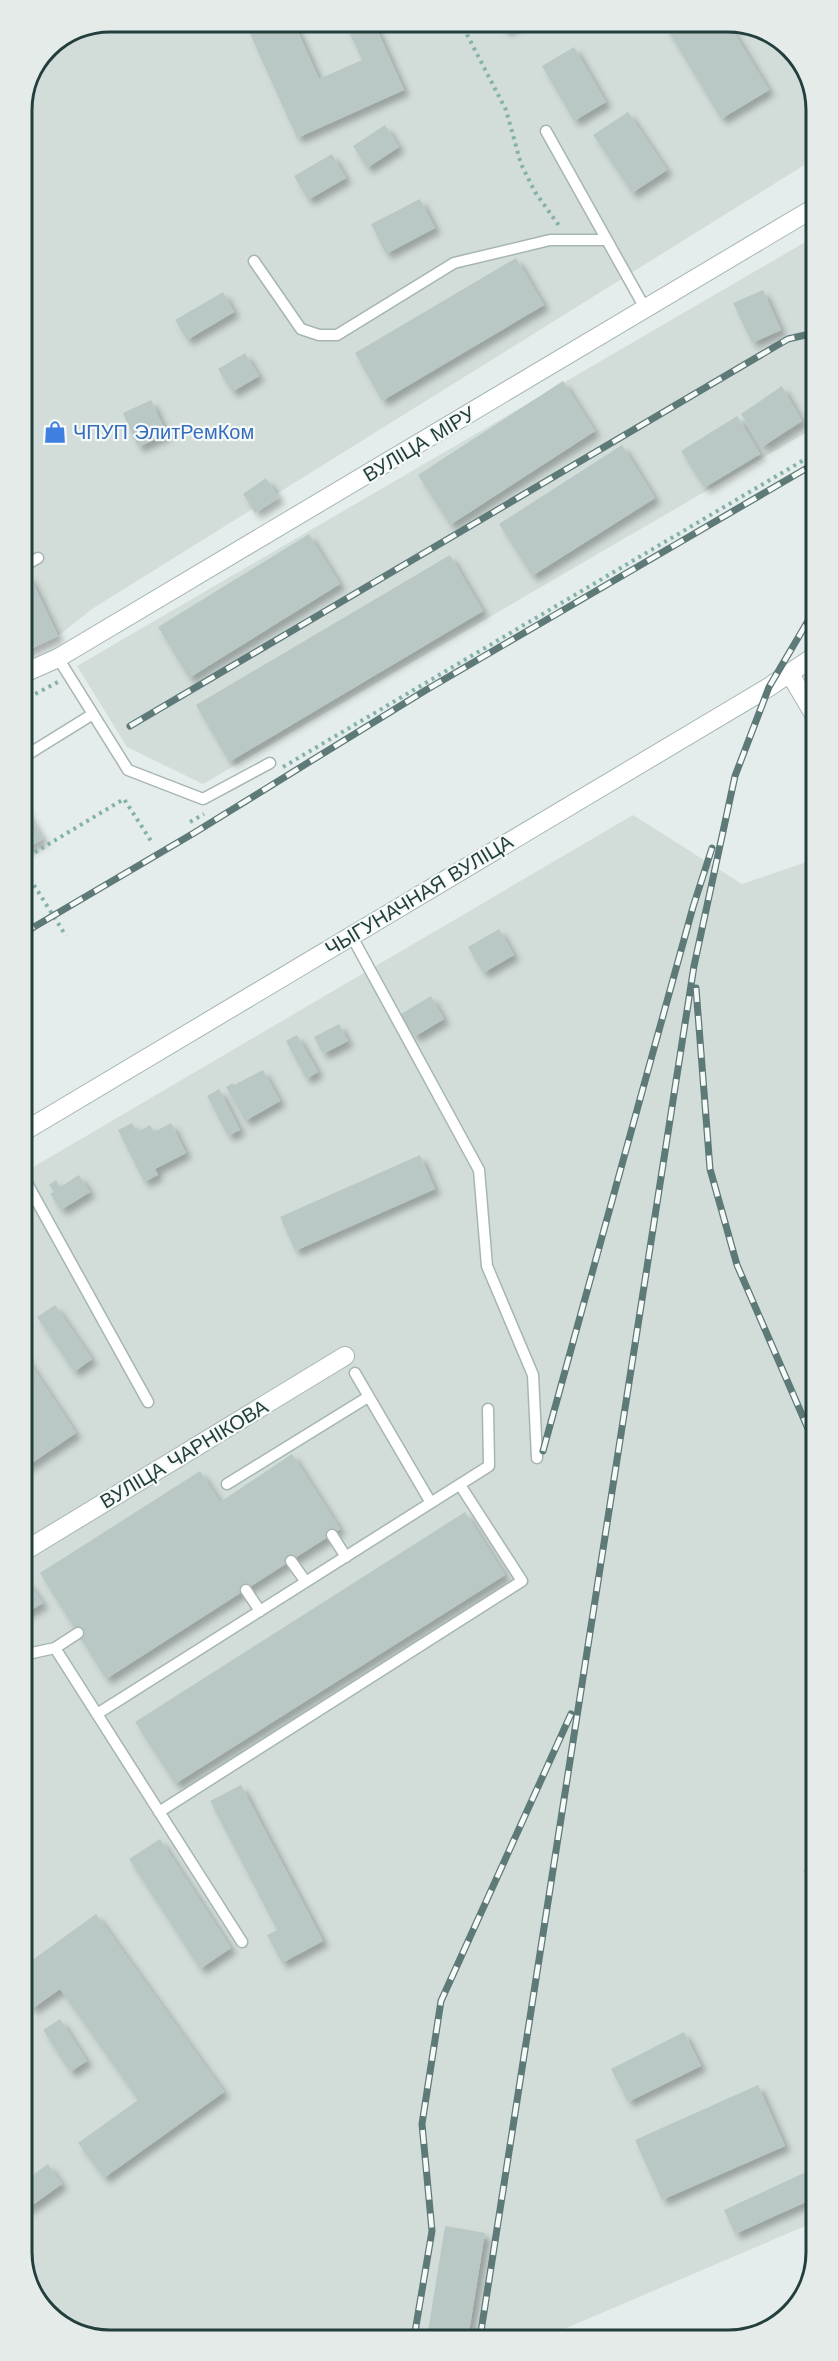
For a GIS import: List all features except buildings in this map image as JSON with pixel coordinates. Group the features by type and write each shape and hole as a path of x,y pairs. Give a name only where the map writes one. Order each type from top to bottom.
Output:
{"street":[{"name":"ВУЛІЦА МІРУ","path":"32,670 58,658 806,213"},
{"name":"ЧЫГУНАЧНАЯ ВУЛІЦА","path":"32,1126 806,662"},
{"path":"790,674 806,701"},
{"name":"ВУЛІЦА ЧАРНІКОВА","path":"31,1547 345,1356"}],"lane":[{"path":"546,131 646,310"},
{"path":"254,261 301,328 319,335 338,334 453,263 550,240 607,240"},
{"path":"32,561 38,558"},
{"path":"58,658 128,770 203,799 273,767"},
{"path":"32,752 93,714"},
{"path":"351,935 479,1170 487,1266 533,1376 537,1458"},
{"path":"31,1191 148,1402"},
{"path":"355,1373 431,1503"},
{"path":"227,1484 368,1397"},
{"path":"97,1714 489,1466 488,1409"},
{"path":"159,1812 522,1581 460,1485"},
{"path":"332,1535 346,1557"},
{"path":"291,1561 306,1582"},
{"path":"246,1590 260,1611"},
{"path":"31,1652 55,1648 78,1633"},
{"path":"55,1648 242,1942"}],"path":[{"path":"465,32 506,110 521,164 535,192 570,240"},
{"path":"273,767 806,459"},
{"path":"32,696 70,676"},
{"path":"32,854 124,800 153,844"},
{"path":"190,822 209,810"},
{"path":"32,881 66,936"}],"shaded area":[{"path":"109,31 734,32 759,37 787,58 799,75 806,99 806,164 92,609 58,636 32,581 32,104 39,75 58,51 79,37"},
{"path":"806,242 806,433 203,784 127,747 77,666"},
{"path":"633,815 742,884 806,862 806,2226 562,2330 104,2329 79,2324 58,2310 45,2295 37,2282 31,2252 32,1168"}],"railway":[{"path":"130,726 788,339 806,335"},
{"path":"32,928 194,833 426,690 806,469"},
{"path":"481,2330 694,966 735,776 769,687 806,624"},
{"path":"543,1451 693,907 712,848"},
{"path":"696,988 710,1169 737,1265 806,1424"},
{"path":"415,2329 432,2231 422,2124 441,2001 571,1714"}],"place":[{"name":"ЧПУП ЭлитРемКом","path":"55,432"}]}
